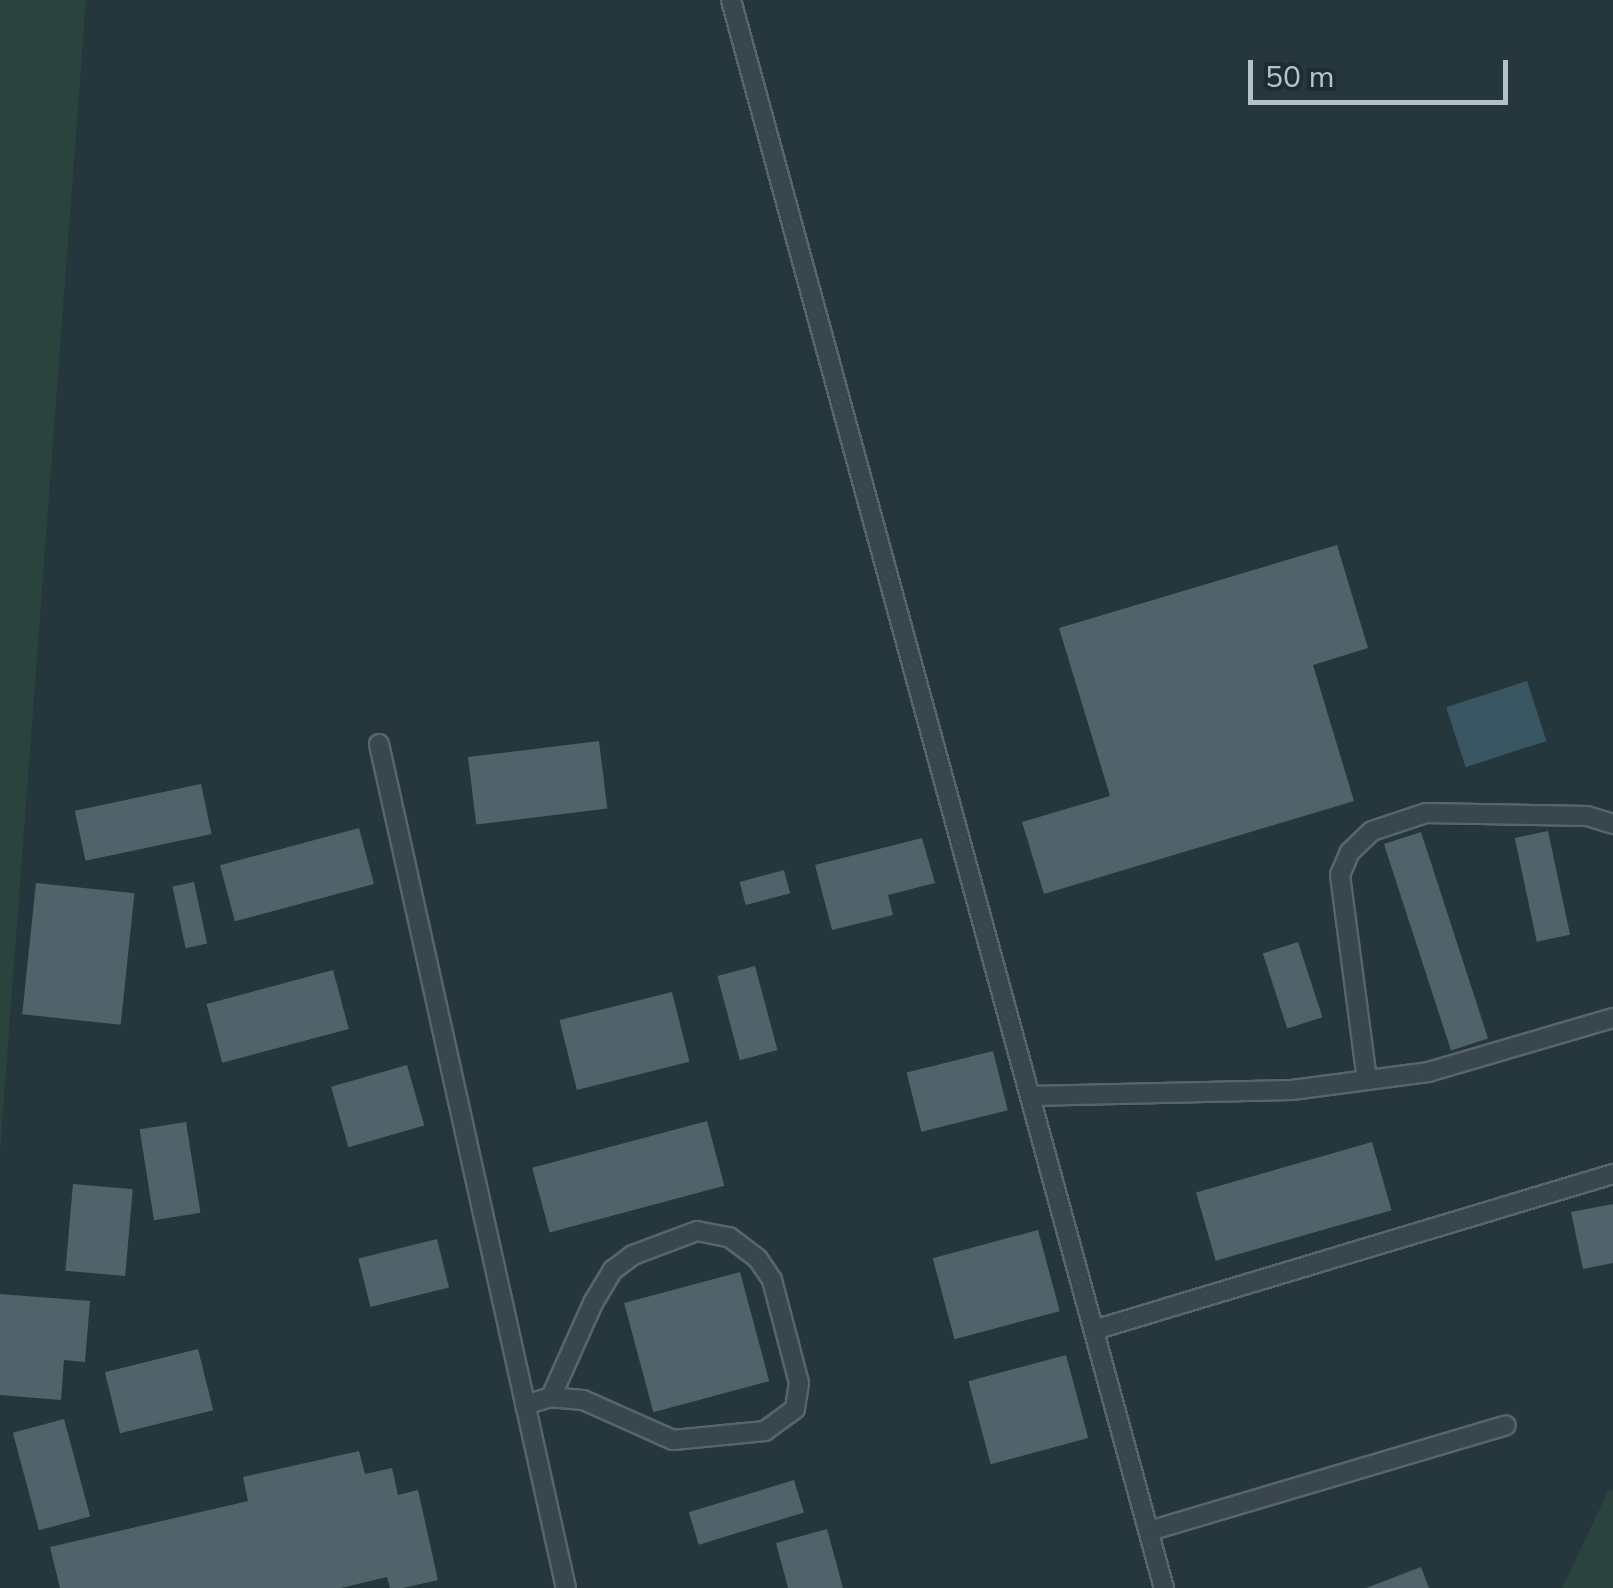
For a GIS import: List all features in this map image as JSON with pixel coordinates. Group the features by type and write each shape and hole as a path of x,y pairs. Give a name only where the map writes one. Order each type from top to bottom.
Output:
{"lane":[{"path":"730,0 1164,1588"},
{"path":"379,744 566,1588"},
{"path":"1366,1080 1340,874 1350,852 1372,832 1426,813 1570,815 1613,824"},
{"path":"1030,1096 1292,1090 1428,1072 1613,1018"},
{"path":"1094,1330 1613,1174"},
{"path":"525,1404 551,1397 582,1400 673,1440 765,1431 795,1409 798,1383 772,1280 758,1259 730,1237 697,1231 633,1255 612,1270 593,1302 551,1397"},
{"path":"1148,1531 1506,1426"}],"green space":[{"path":"0,0 86,0 0,1152"},
{"path":"1613,1489 1613,1588 1562,1588 1608,1491"}],"water":[{"path":"1527,681 1546,741 1466,767 1446,707"}],"building":[{"path":"1337,545 1368,648 1313,665 1354,801 1044,894 1022,822 1110,796 1059,628"},
{"path":"599,741 607,808 476,825 468,757"},
{"path":"201,784 212,834 85,861 75,811"},
{"path":"359,828 374,884 235,921 220,865"},
{"path":"1548,831 1570,935 1537,942 1515,838"},
{"path":"1421,832 1488,1038 1451,1050 1384,844"},
{"path":"922,838 935,883 888,895 893,915 832,930 815,865"},
{"path":"784,870 790,893 746,905 740,882"},
{"path":"194,882 207,944 186,948 172,887"},
{"path":"36,883 134,893 121,1025 22,1014"},
{"path":"1298,942 1322,1017 1287,1029 1263,953"},
{"path":"755,966 778,1050 740,1060 717,976"},
{"path":"333,970 349,1029 222,1063 206,1004"},
{"path":"672,992 689,1062 577,1090 559,1020"},
{"path":"993,1051 1008,1110 921,1132 907,1073"},
{"path":"407,1065 424,1126 348,1147 331,1087"},
{"path":"707,1121 724,1186 550,1233 532,1168"},
{"path":"186,1122 200,1213 154,1220 140,1129"},
{"path":"1372,1142 1392,1210 1216,1261 1196,1192"},
{"path":"73,1184 133,1189 125,1276 65,1271"},
{"path":"1613,1204 1613,1263 1583,1269 1571,1212"},
{"path":"1038,1230 1060,1311 954,1339 933,1258"},
{"path":"437,1239 449,1288 371,1307 358,1259"},
{"path":"740,1272 769,1381 653,1412 624,1303"},
{"path":"0,1294 90,1301 85,1362 64,1360 61,1400 0,1395"},
{"path":"198,1349 213,1410 120,1433 105,1372"},
{"path":"1066,1355 1088,1438 991,1464 968,1381"},
{"path":"64,1419 90,1517 39,1530 13,1433"},
{"path":"359,1451 365,1474 392,1468 398,1495 418,1490 438,1580 403,1588 390,1588 387,1577 341,1588 60,1588 50,1547 248,1501 243,1477"},
{"path":"794,1480 804,1513 699,1545 689,1512"},
{"path":"827,1529 843,1588 788,1588 776,1543"},
{"path":"1421,1567 1429,1588 1366,1588"}]}
